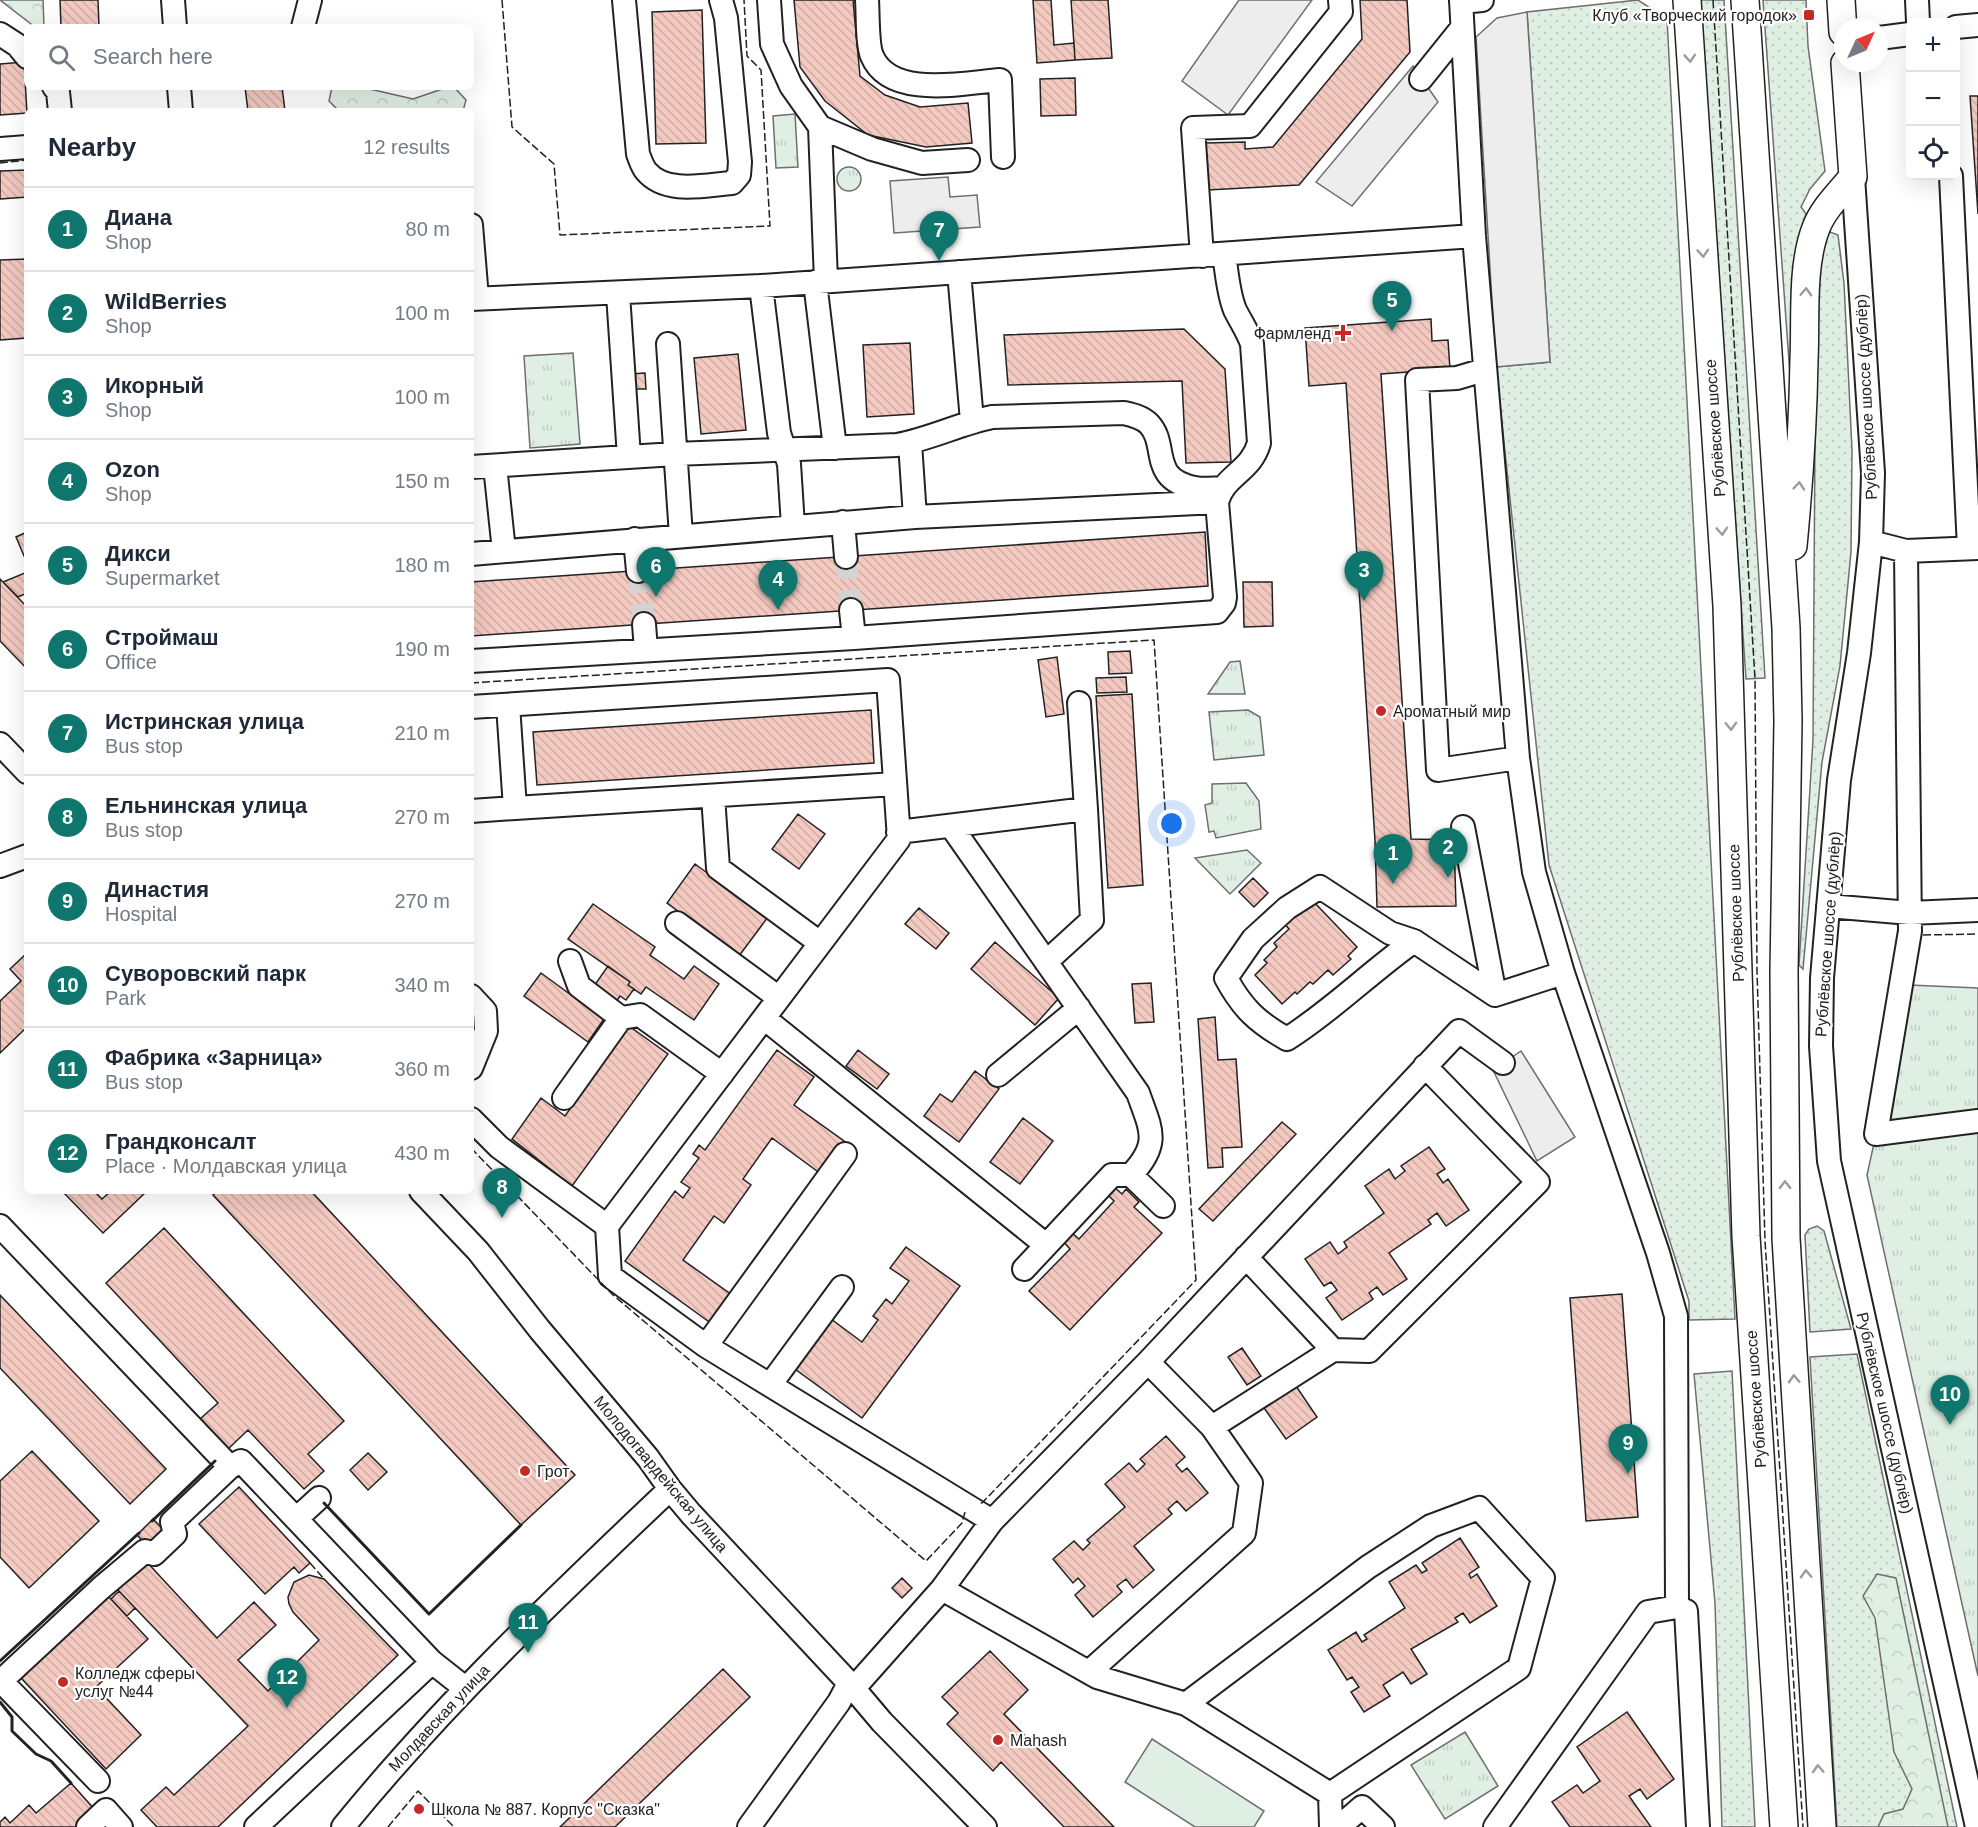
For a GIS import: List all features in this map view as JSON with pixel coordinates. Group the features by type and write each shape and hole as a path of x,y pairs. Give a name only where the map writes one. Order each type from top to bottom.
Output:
{"main road":[{"name":"Рублёвское шоссе","path":"1687,0 1727,606 1746,1236 1784,1827"},
{"path":"1745,0 1785,628 1788,721 1784,972 1786,1238 1822,1827"},
{"path":"1841,0 1842,18"},
{"name":"Рублёвское шоссе (дублёр)","path":"1846,72 1852,177"},
{"path":"1785,628 1802,458 1809,248 1823,214 1852,177"}],"street":[{"path":"173,0 175,24"},
{"path":"304,24 310,0"},
{"path":"624,0 638,154 645,170 656,180 671,186 732,183 739,175 740,162 726,18 721,0"},
{"path":"769,0 772,44 791,86 820,127 872,149 922,163 969,160"},
{"path":"867,0 871,55 883,74 922,86 1000,80 1003,157"},
{"path":"1202,256 1193,128 1250,126 1341,12 1340,0"},
{"path":"1917,0 1918,18"},
{"path":"1468,1 1462,28 1474,236 1518,758 1534,872 1563,973 1658,1253 1676,1316 1677,1607"},
{"path":"1960,27 1978,25"},
{"path":"1421,79 1462,28"},
{"path":"0,34 24,54"},
{"path":"1888,37 1906,35"},
{"path":"56,90 60,108"},
{"path":"179,90 181,108"},
{"path":"820,127 820,282 835,447"},
{"path":"0,149 24,147"},
{"name":"Рублёвское шоссе (дублёр)","path":"1852,177 1873,473 1871,542 1859,653 1839,780 1822,978 1821,1046 1828,1161 1977,1827"},
{"path":"1871,542 1906,551 1974,548 1951,180"},
{"path":"474,299 618,294 1018,270 1474,236"},
{"path":"474,554 843,522 1220,495 1249,465 1256,454 1259,442 1252,344 1235,309 1224,254"},
{"path":"959,272 972,421"},
{"path":"761,286 779,434 789,464 793,526"},
{"path":"618,294 629,457"},
{"path":"668,344 681,536"},
{"path":"1484,370 1457,378 1416,380 1438,770 1518,758"},
{"path":"474,467 675,454 897,445 972,421 992,417 1124,413 1139,417 1149,424 1157,435 1160,459 1172,477 1180,483 1220,495"},
{"path":"910,442 915,517"},
{"path":"495,466 504,551"},
{"path":"474,661 854,638 1217,612 1224,603 1225,597 1220,495"},
{"path":"843,522 846,557"},
{"path":"635,539 638,571"},
{"path":"1906,551 1910,931 1876,1134 1978,1121"},
{"path":"851,610 854,638"},
{"path":"644,624 646,650"},
{"path":"474,707 888,680 899,839 607,1226 610,1276 706,1346 992,1521"},
{"path":"1046,962 1092,920 1079,703"},
{"path":"508,705 515,808"},
{"path":"0,744 24,769"},
{"path":"474,811 895,784"},
{"path":"713,796 718,868 820,943"},
{"path":"898,832 1086,809"},
{"path":"951,826 1138,1093 1149,1126 1150,1149 1143,1162 1131,1175"},
{"path":"1463,827 1495,995"},
{"path":"0,866 24,857"},
{"path":"1414,941 1384,962 1317,1020 1287,1039 1250,1014 1236,998 1226,978 1253,939 1287,908 1320,886 1390,933 1414,941 1495,995"},
{"path":"1828,906 1910,913 1978,910"},
{"path":"677,923 779,998"},
{"path":"570,961 579,987 621,1018 640,1015 722,1074"},
{"path":"1495,995 1563,973"},
{"path":"474,999 485,1011 486,1031 474,1061"},
{"path":"998,1075 1079,1008"},
{"path":"764,1017 1046,1245"},
{"path":"564,1098 621,1018"},
{"path":"749,1827 851,1686 942,1589 992,1521 1148,1362 1459,1031 1503,1063"},
{"path":"1212,1427 1333,1350 1369,1351 1538,1182 1425,1066"},
{"path":"474,1122 499,1147 607,1226"},
{"path":"706,1346 845,1154"},
{"path":"1024,1269 1112,1175 1131,1175 1163,1206"},
{"name":"Молодогвардейская улица","path":"424,1194 478,1251 540,1330 648,1458 670,1490 691,1514 882,1722 986,1827"},
{"path":"0,1226 230,1467"},
{"path":"1246,1257 1333,1350"},
{"path":"770,1385 842,1287"},
{"path":"1089,1672 1244,1533 1251,1483 1212,1427 1148,1362"},
{"path":"98,1781 1,1681 101,1588 145,1551 154,1554 175,1534 172,1522 230,1467 241,1461 432,1662 465,1688"},
{"name":"Молдавская улица","path":"344,1827 377,1786 465,1688 670,1490"},
{"path":"296,1519 319,1498"},
{"path":"1186,1704 1368,1567 1431,1526 1479,1508 1543,1578 1519,1668 1330,1794"},
{"path":"942,1589 1097,1677 1186,1704 1330,1794"},
{"path":"1496,1826 1648,1612 1677,1607 1686,1611 1698,1827"},
{"path":"256,1827 432,1662"},
{"path":"1330,1794 1331,1827"},
{"path":"1339,1827 1362,1807 1383,1827"},
{"path":"87,1827 106,1810 121,1827"}],"green space":[{"path":"0,0 43,0 44,24 31,24"},
{"path":"1638,0 1667,19 1735,1319 1689,1320 1689,1301 1549,865 1496,367 1550,362 1527,12"},
{"path":"1700,0 1724,0 1765,678 1746,679"},
{"path":"1763,0 1806,0 1808,46 1825,171 1810,189 1801,207 1806,214 1796,249 1793,417"},
{"path":"331,90 374,90 413,99 439,90 457,90 466,100 464,108 336,108 329,101"},
{"path":"795,114 798,167 776,168 773,116"},
{"path":"849,167 857,171 861,179 857,187 849,191 841,187 837,179 841,171"},
{"path":"1827,231 1838,235 1844,283 1852,450 1851,552 1840,666 1822,762 1803,969 1799,965 1813,740 1815,434 1820,264"},
{"path":"573,353 580,444 530,448 524,356"},
{"path":"1240,661 1245,694 1208,694 1230,662"},
{"path":"1248,710 1260,717 1264,755 1214,760 1209,712"},
{"path":"1246,783 1259,801 1261,829 1216,838 1214,831 1209,832 1205,805 1212,803 1212,784"},
{"path":"1247,850 1261,863 1230,894 1195,858"},
{"path":"1909,985 1978,988 1978,1676 1867,1175"},
{"path":"1817,1226 1824,1231 1851,1329 1810,1332 1805,1235 1809,1229"},
{"path":"1857,1354 1957,1827 1837,1827 1810,1357"},
{"path":"1732,1371 1755,1827 1722,1827 1715,1603 1694,1374"},
{"path":"1877,1574 1896,1578 1948,1827 1878,1827 1884,1814 1903,1809 1912,1789 1894,1752 1875,1618 1863,1596"},
{"path":"1465,1732 1498,1786 1445,1819 1411,1765"},
{"path":"1152,1739 1264,1811 1254,1827 1195,1827 1125,1782"}],"shaded area":[{"path":"1239,0 1312,0 1228,115 1182,81"},
{"path":"1527,12 1550,362 1496,367 1476,37 1497,18"},
{"path":"1413,66 1438,102 1352,206 1316,182"},
{"path":"948,177 950,197 977,195 980,227 894,233 890,181"},
{"path":"1521,1051 1575,1137 1537,1161 1493,1070"}],"building":[{"path":"60,0 98,0 99,24 61,24"},
{"path":"794,0 853,0 860,76 885,95 920,107 968,103 972,143 926,147 868,135 825,101 800,67"},
{"path":"1033,0 1051,0 1054,45 1074,43 1075,60 1037,63"},
{"path":"1071,0 1108,0 1112,58 1075,60"},
{"path":"1360,0 1407,0 1410,52 1299,185 1208,190 1205,143 1245,142 1245,149 1273,147 1362,39"},
{"path":"702,10 706,143 656,144 652,12"},
{"path":"24,62 27,108 24,108 24,113 0,115 0,64"},
{"path":"1075,78 1076,115 1041,116 1040,79"},
{"path":"245,90 282,90 285,108 248,108"},
{"path":"1970,96 1978,96 1978,214"},
{"path":"24,170 24,197 0,199 0,171"},
{"path":"24,259 24,338 0,340 0,260"},
{"path":"1431,319 1432,341 1448,340 1450,369 1381,374 1411,839 1454,840 1456,906 1377,907 1375,841 1346,383 1309,386 1305,328"},
{"path":"1184,329 1225,369 1231,462 1186,463 1182,381 1008,385 1004,335"},
{"path":"910,343 914,414 867,417 863,345"},
{"path":"738,354 746,430 701,434 694,358"},
{"path":"645,373 646,389 632,389 631,374"},
{"path":"1205,532 1208,586 474,636 474,582"},
{"path":"24,533 24,556 16,537"},
{"path":"24,573 24,594 18,597 3,582"},
{"path":"0,579 24,604 24,666 0,641"},
{"path":"1243,582 1272,582 1273,626 1244,627"},
{"path":"1130,651 1132,673 1109,674 1108,652"},
{"path":"1057,657 1064,714 1046,717 1038,660"},
{"path":"1126,677 1127,692 1097,693 1096,678"},
{"path":"1132,694 1143,885 1108,888 1096,696"},
{"path":"871,710 874,763 537,785 533,732"},
{"path":"798,814 825,834 799,869 772,849"},
{"path":"695,864 768,917 739,956 667,903"},
{"path":"1253,878 1268,893 1254,907 1239,892"},
{"path":"1312,900 1357,947 1348,956 1351,959 1333,975 1328,970 1313,984 1310,982 1282,1004 1255,975 1267,963 1264,960 1277,947 1274,943 1289,929 1283,922"},
{"path":"593,904 655,947 650,955 684,979 694,966 719,984 694,1020 646,987 641,994 628,985 630,982 568,939"},
{"path":"919,908 949,933 936,949 905,924"},
{"path":"995,942 1059,998 1035,1025 971,969"},
{"path":"24,956 24,1030 0,1053 0,1001 21,981 10,969"},
{"path":"608,966 630,982 628,985 634,989 626,1000 620,996 616,1002 594,986"},
{"path":"541,973 604,1019 588,1042 524,996"},
{"path":"1151,983 1154,1022 1135,1023 1132,984"},
{"path":"1215,1017 1218,1060 1236,1059 1242,1147 1222,1148 1223,1167 1208,1168 1198,1019"},
{"path":"629,1026 668,1054 572,1186 512,1139 541,1098 565,1116"},
{"path":"777,1050 814,1077 794,1105 844,1141 821,1174 772,1138 743,1179 751,1185 724,1223 714,1216 683,1260 732,1295 712,1324 625,1261 675,1191 683,1198 690,1188 681,1182 699,1158 693,1154 699,1145 705,1150"},
{"path":"858,1050 889,1074 877,1089 846,1066"},
{"path":"975,1071 999,1089 959,1142 924,1116 940,1094 952,1102"},
{"path":"1023,1118 1053,1141 1020,1184 990,1162"},
{"path":"1282,1122 1296,1134 1213,1221 1199,1209"},
{"path":"1429,1147 1445,1169 1437,1174 1443,1183 1448,1179 1469,1210 1446,1226 1437,1213 1428,1220 1431,1224 1389,1253 1407,1279 1383,1295 1377,1287 1369,1293 1373,1299 1342,1320 1326,1298 1337,1290 1331,1282 1324,1286 1305,1259 1330,1242 1338,1254 1347,1247 1344,1242 1384,1213 1365,1186 1389,1169 1395,1179 1405,1171 1401,1166"},
{"path":"1113,1186 1122,1194 1126,1189 1139,1202 1134,1207 1162,1233 1070,1330 1029,1291 1070,1249 1062,1240 1070,1231 1079,1239 1114,1201 1106,1193"},
{"path":"65,1194 97,1194 102,1199 108,1194 144,1194 103,1233"},
{"path":"314,1194 575,1475 521,1525 213,1195"},
{"path":"164,1228 344,1421 308,1454 324,1471 304,1489 248,1430 228,1449 200,1419 218,1403 106,1283"},
{"path":"906,1247 960,1286 862,1418 795,1369 831,1319 862,1342 878,1320 873,1316 886,1299 892,1304 909,1281 890,1268"},
{"path":"1622,1294 1638,1517 1586,1521 1570,1298"},
{"path":"0,1295 166,1469 130,1504 0,1368"},
{"path":"1242,1348 1261,1376 1247,1385 1228,1357"},
{"path":"1296,1386 1317,1417 1286,1439 1264,1408"},
{"path":"1166,1436 1185,1457 1176,1465 1182,1472 1187,1468 1208,1493 1186,1511 1177,1501 1168,1509 1172,1514 1134,1546 1154,1570 1133,1588 1126,1579 1117,1586 1122,1592 1093,1617 1075,1595 1085,1586 1078,1578 1073,1583 1053,1559 1074,1541 1083,1550 1090,1543 1087,1540 1125,1507 1105,1484 1129,1463 1137,1472 1145,1464 1140,1459"},
{"path":"32,1451 99,1521 29,1588 0,1557 0,1481"},
{"path":"368,1453 387,1472 368,1490 350,1470"},
{"path":"239,1487 310,1563 299,1573 294,1567 265,1594 199,1524"},
{"path":"153,1519 167,1533 151,1549 137,1535"},
{"path":"1460,1538 1479,1567 1469,1574 1471,1578 1477,1574 1497,1606 1470,1623 1463,1613 1455,1618 1458,1622 1411,1649 1427,1674 1411,1684 1403,1672 1383,1685 1390,1696 1364,1712 1351,1692 1359,1687 1352,1677 1347,1680 1328,1650 1356,1632 1362,1642 1367,1639 1364,1635 1405,1608 1389,1582 1416,1565 1422,1573 1427,1570 1422,1563"},
{"path":"145,1560 217,1638 254,1602 276,1625 238,1660 268,1691 319,1640 293,1612 289,1604 288,1597 294,1582 309,1575 324,1579 398,1655 218,1827 157,1827 141,1810 166,1787 174,1795 248,1726 116,1588"},
{"path":"902,1578 912,1588 902,1598 892,1588"},
{"path":"119,1591 135,1608 127,1616 111,1599"},
{"name":"Колледж сферы услуг №44","path":"108,1596 148,1639 96,1687 141,1735 106,1769 21,1678"},
{"path":"990,1651 1028,1690 1004,1714 1114,1827 1064,1827 1001,1762 993,1771 947,1724 958,1713 942,1697"},
{"path":"723,1669 750,1697 615,1827 560,1827"},
{"path":"1627,1712 1674,1779 1647,1799 1640,1789 1629,1796 1651,1827 1570,1827 1552,1802 1577,1785 1583,1793 1600,1781 1577,1747"},
{"path":"71,1783 95,1810 75,1827 0,1827 0,1822 5,1817 10,1823 29,1805 36,1813"}],"tunnel":[{"path":"846,557 851,610"},
{"path":"638,571 644,624"}],"fence":[{"path":"502,0 512,127 554,164 560,235 770,226 761,70 747,56 744,0"},
{"path":"1713,0 1755,679 1757,971 1765,1241 1803,1827"},
{"path":"0,163 24,160"},
{"path":"474,683 1154,640 1196,1280 982,1503 979,1503"},
{"path":"1923,935 1978,934"},
{"path":"474,1151 613,1295 926,1561 962,1523 965,1512"},
{"path":"310,1563 324,1579"},
{"path":"388,1827 418,1791 454,1827"}],"wall":[{"path":"152,1521 215,1461"},
{"path":"324,1503 429,1614 521,1525"},
{"path":"0,1661 139,1533"},
{"path":"0,1702 12,1717 12,1731 36,1754 51,1761 71,1783"}],"place":[{"name":"Клуб «Творческий городок»","path":"1809,15"},
{"name":"Истринская улица","path":"939,261"},
{"name":"Дикси","path":"1392,331"},
{"name":"Фармленд","path":"1343,333"},
{"name":"Строймаш","path":"656,597"},
{"name":"Икорный","path":"1364,601"},
{"name":"Ozon","path":"778,610"},
{"name":"Ароматный мир","path":"1381,711"},
{"name":"WildBerries","path":"1448,878"},
{"name":"Диана","path":"1393,884"},
{"name":"Ельнинская улица","path":"502,1218"},
{"name":"Суворовский парк","path":"1950,1425"},
{"name":"Грот","path":"525,1471"},
{"name":"Династия","path":"1628,1474"},
{"name":"Фабрика «Зарница»","path":"528,1653"},
{"name":"Колледж сферы услуг №44","path":"63,1682"},
{"name":"Грандконсалт","path":"287,1708"},
{"name":"Mahash","path":"998,1740"},
{"name":"Школа № 887. Корпус \"Сказка\"","path":"419,1809"}]}
